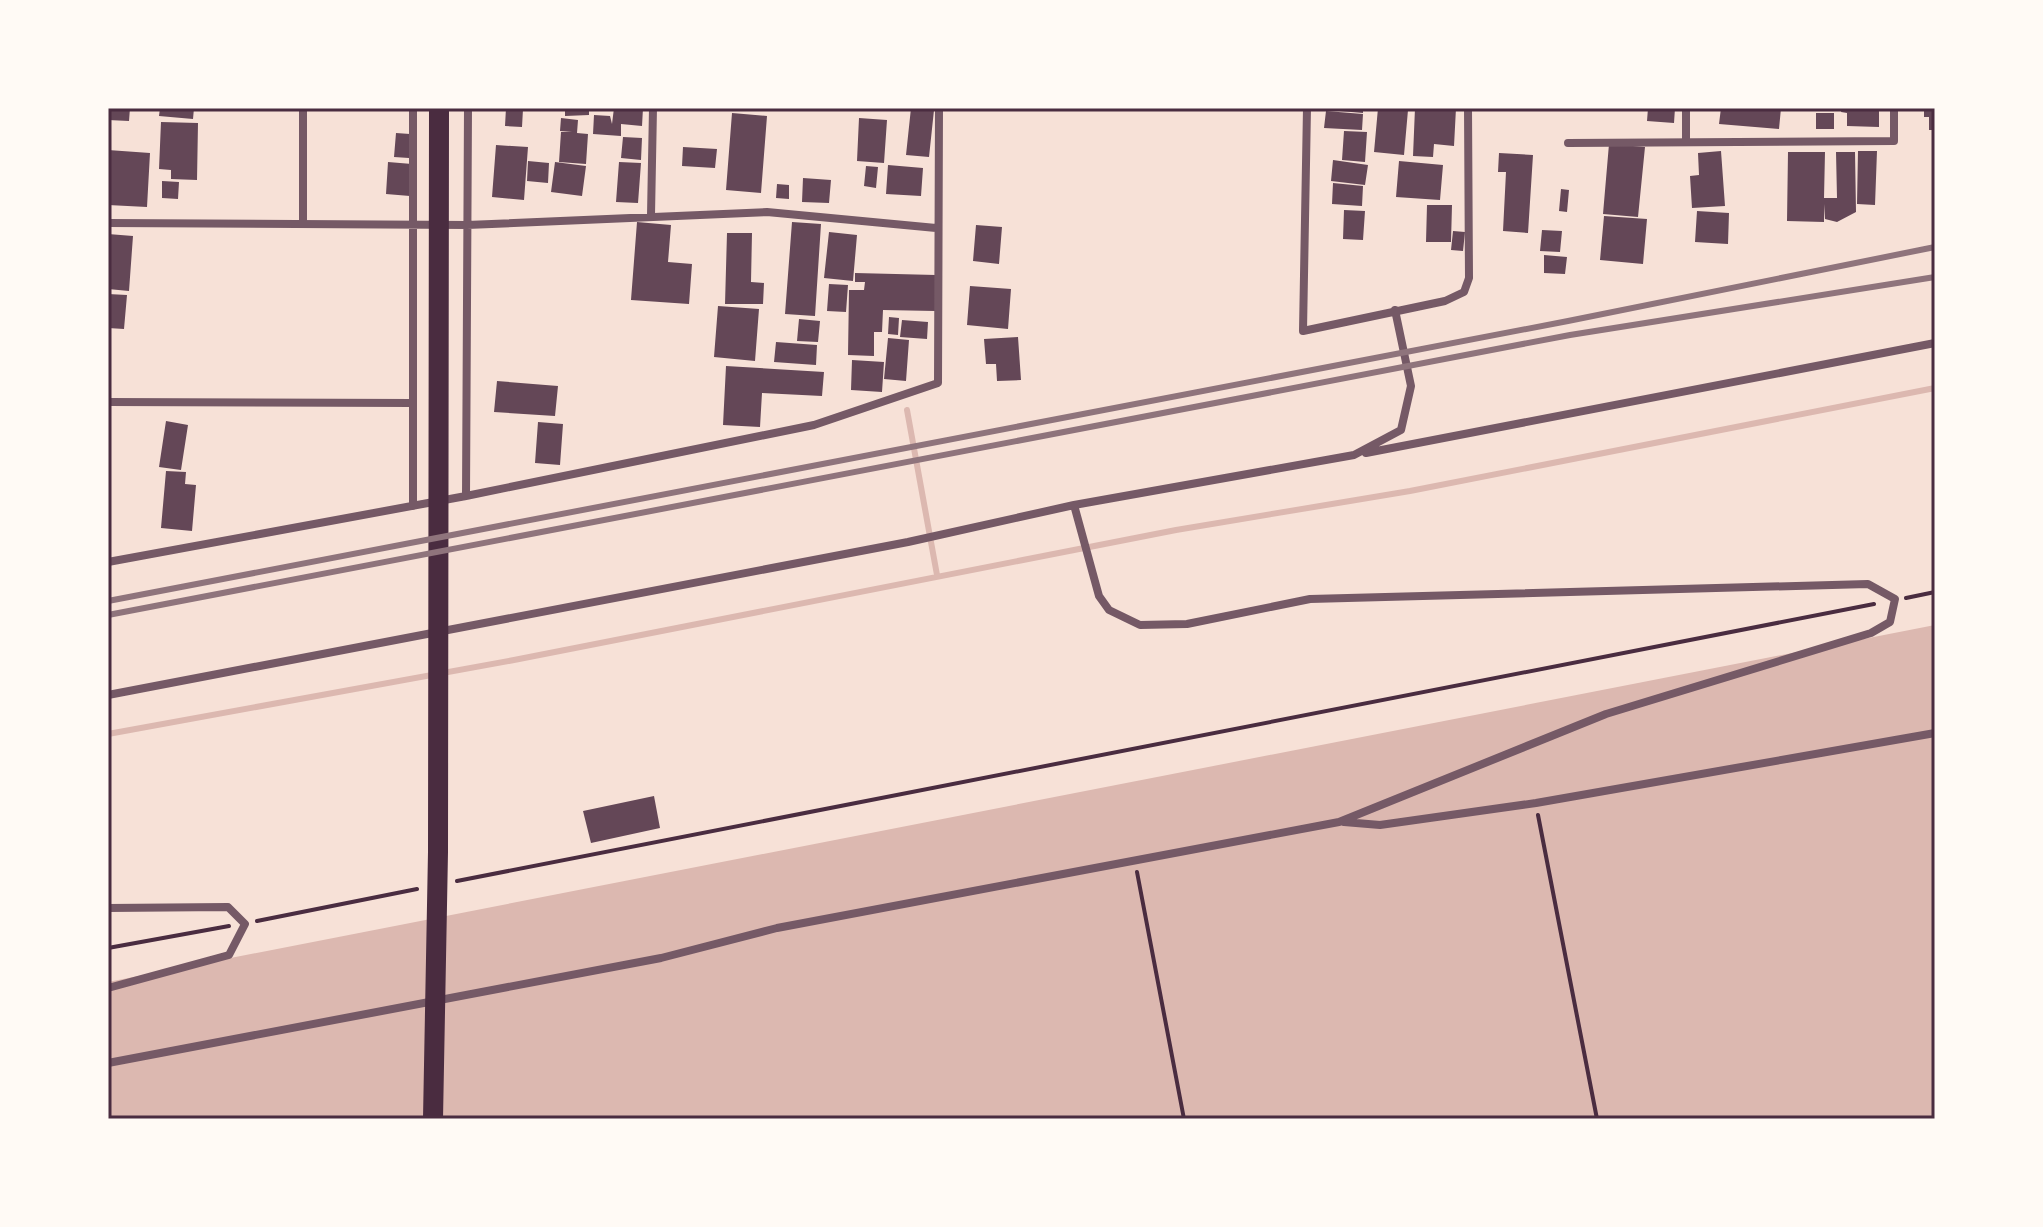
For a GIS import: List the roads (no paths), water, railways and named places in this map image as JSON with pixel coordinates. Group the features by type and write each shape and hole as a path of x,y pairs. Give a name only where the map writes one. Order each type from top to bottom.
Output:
{"main road":[{"path":"433,1119 439,703 439,108"}],"street":[{"path":"303,108 303,224"},
{"path":"413,108 413,506"},
{"path":"466,496 468,108"},
{"path":"651,215 653,108"},
{"path":"108,562 466,496 814,425 938,383 936,228 939,108"},
{"path":"1307,108 1303,331 1445,301 1464,292 1469,278 1468,108"},
{"path":"1686,108 1686,142"},
{"path":"1568,143 1894,141 1894,108"},
{"path":"108,223 467,225 767,212 936,228"},
{"path":"1354,455 1401,430 1408,412 1411,386 1395,310"},
{"path":"108,695 908,542 1074,505 1354,455 1935,343"},
{"path":"108,402 413,403"},
{"path":"108,1063 661,958 777,928 1339,822 1606,714 1871,633 1890,622 1895,599 1868,584 1509,592 1310,599 1187,624 1140,625 1109,610 1099,596 1074,505"},
{"path":"1339,822 1380,825 1536,803 1935,733"},
{"path":"108,908 228,907 245,924 229,955 108,988"}],"waterway":[{"path":"108,734 514,660 1176,530 1410,491 1935,388"},
{"path":"907,410 937,575"}],"railway":[{"path":"108,601 1568,321 1935,247"},
{"path":"108,615 1570,335 1935,277"}]}
